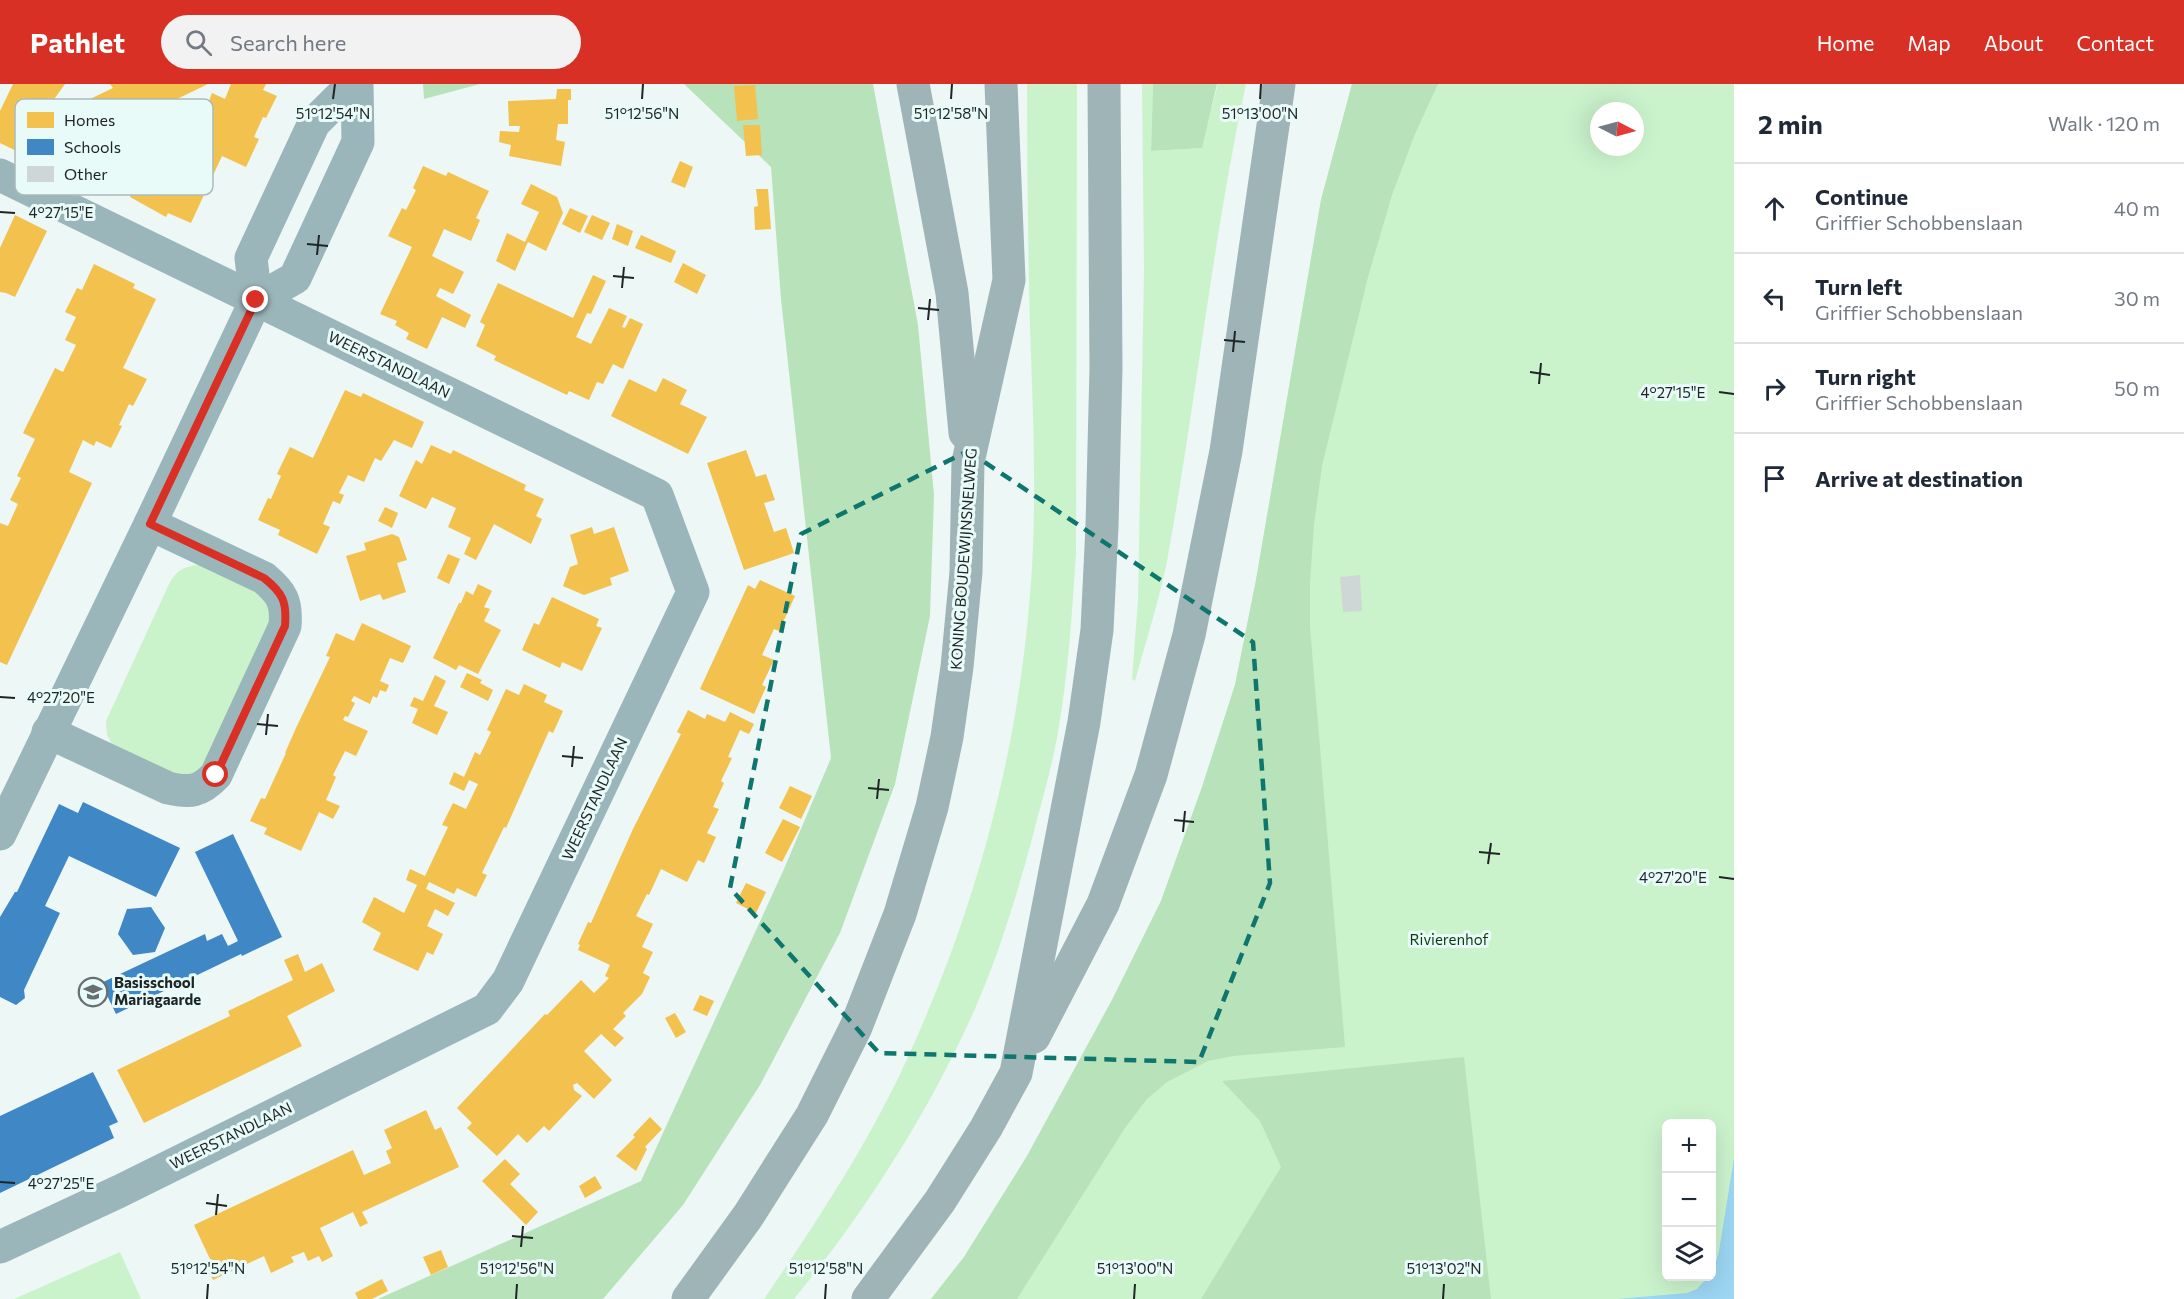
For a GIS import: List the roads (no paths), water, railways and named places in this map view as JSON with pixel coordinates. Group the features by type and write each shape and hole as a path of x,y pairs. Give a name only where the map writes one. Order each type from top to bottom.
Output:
{"highway":[{"path":"913,84 952,293 968,462"},
{"name":"KONING BOUDEWIJNSNELWEG","path":"688,1299 748,1215 812,1115 856,1027 900,914 932,807 947,737 957,667 966,572 968,462 1008,280 1001,84"},
{"path":"1016,1072 1084,722 1097,630 1106,368 1104,84"},
{"path":"868,1299 940,1202 986,1128 1102,904 1150,776 1189,635 1226,451 1279,84"},
{"path":"1265,180 1293,84"}],"street":[{"path":"256,300 295,278 358,142 355,84"},
{"path":"0,834 256,300 251,258 314,123 355,84"},
{"name":"WEERSTANDLAAN","path":"0,175 15,182"},
{"name":"WEERSTANDLAAN","path":"0,1247 141,1180 486,1008 508,981 693,592 657,495 41,195"},
{"path":"48,732 168,789 183,792 196,790 206,785 216,775 285,626 286,611 283,598 276,587 264,578 150,524"}],"water":[{"path":"1734,1158 1734,1299 1617,1299 1687,1293 1697,1289 1704,1281 1716,1281 1716,1262"}],"place":[{"name":"Basisschool Mariagaarde","path":"93,992"}],"park label":[{"name":"Rivierenhof","path":"1449,940"}]}
